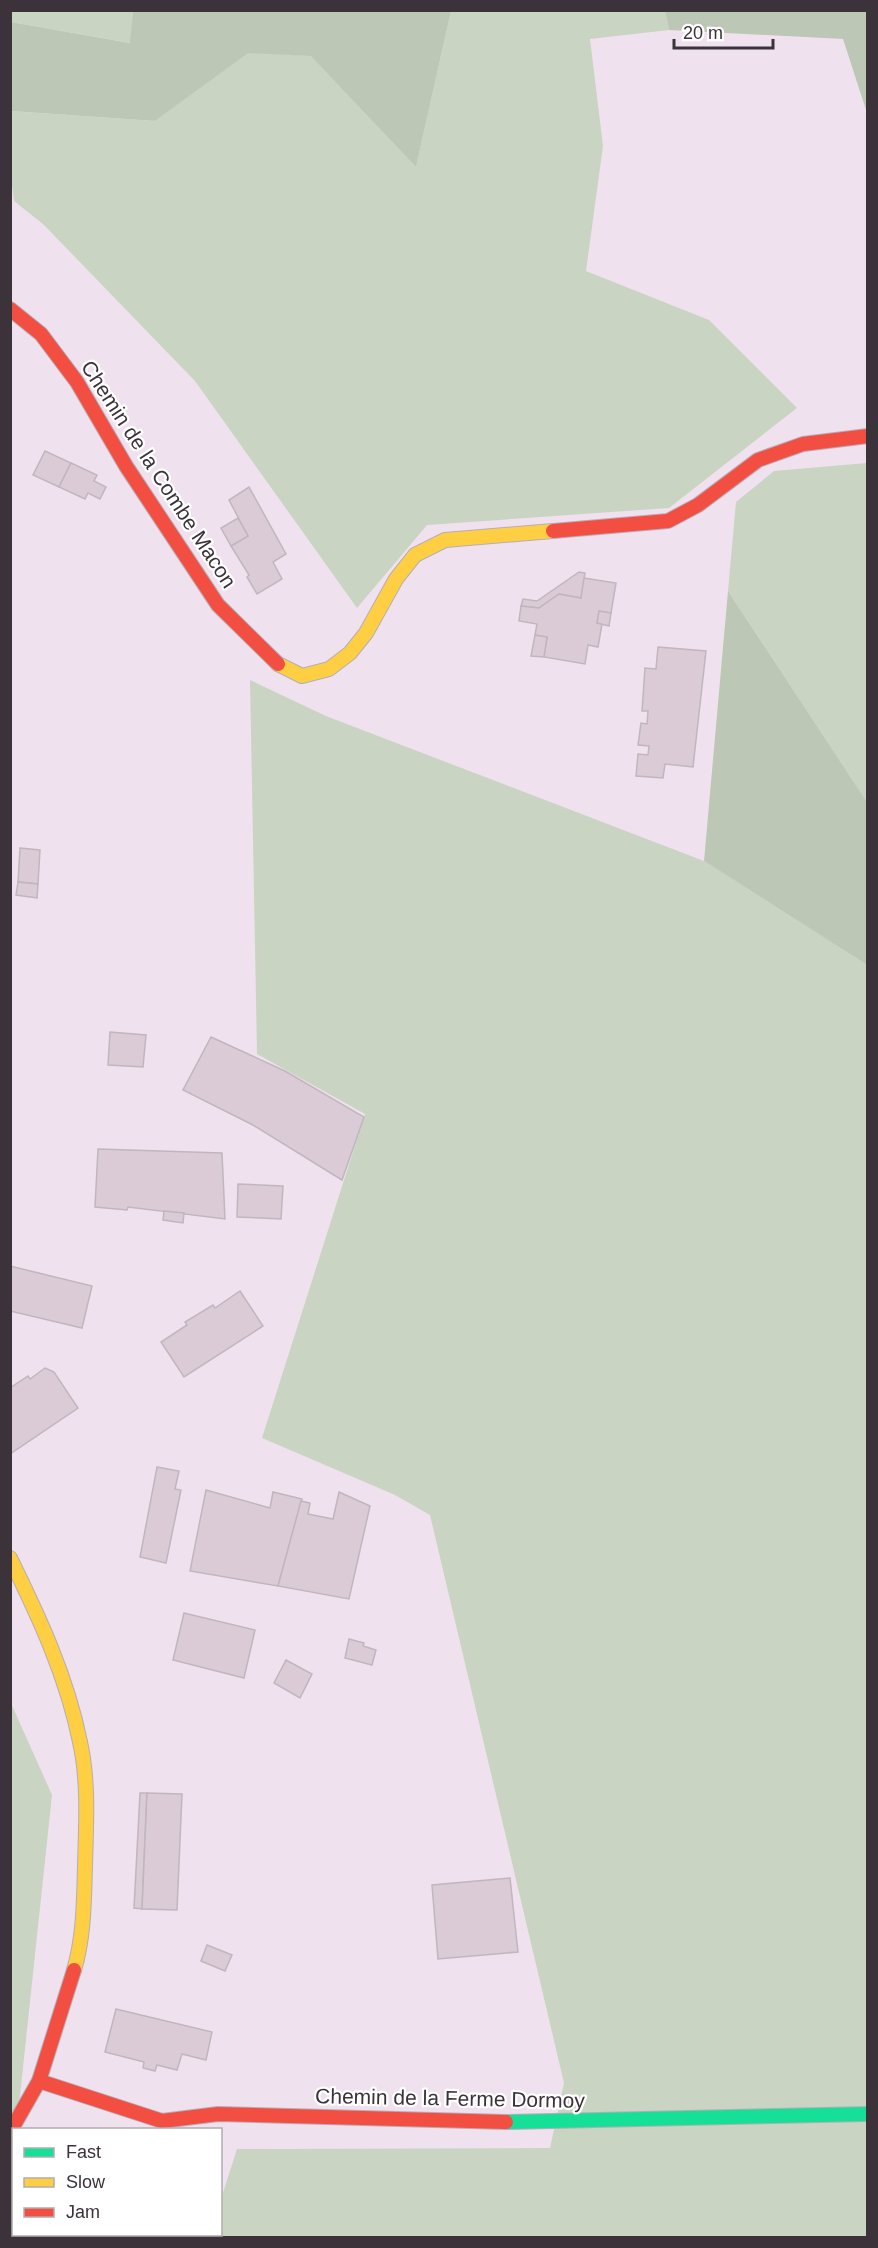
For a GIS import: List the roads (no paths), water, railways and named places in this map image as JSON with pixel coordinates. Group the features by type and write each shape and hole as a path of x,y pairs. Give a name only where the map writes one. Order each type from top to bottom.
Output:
{"street":[{"name":"Chemin de la Combe Macon","path":"10,309 41,334 77,382 126,466 218,605 278,664 302,676 329,669 350,653 366,633 396,579 415,555 445,540 668,521 698,505 758,460 803,444 867,436"},
{"path":"10,1558 45,1630 73,1712 81,1744 86,1807 84,1910 76,1963 39,2081 12,2128"},
{"name":"Chemin de la Ferme Dormoy","path":"39,2081 162,2121 218,2114 477,2123 867,2114"}]}
